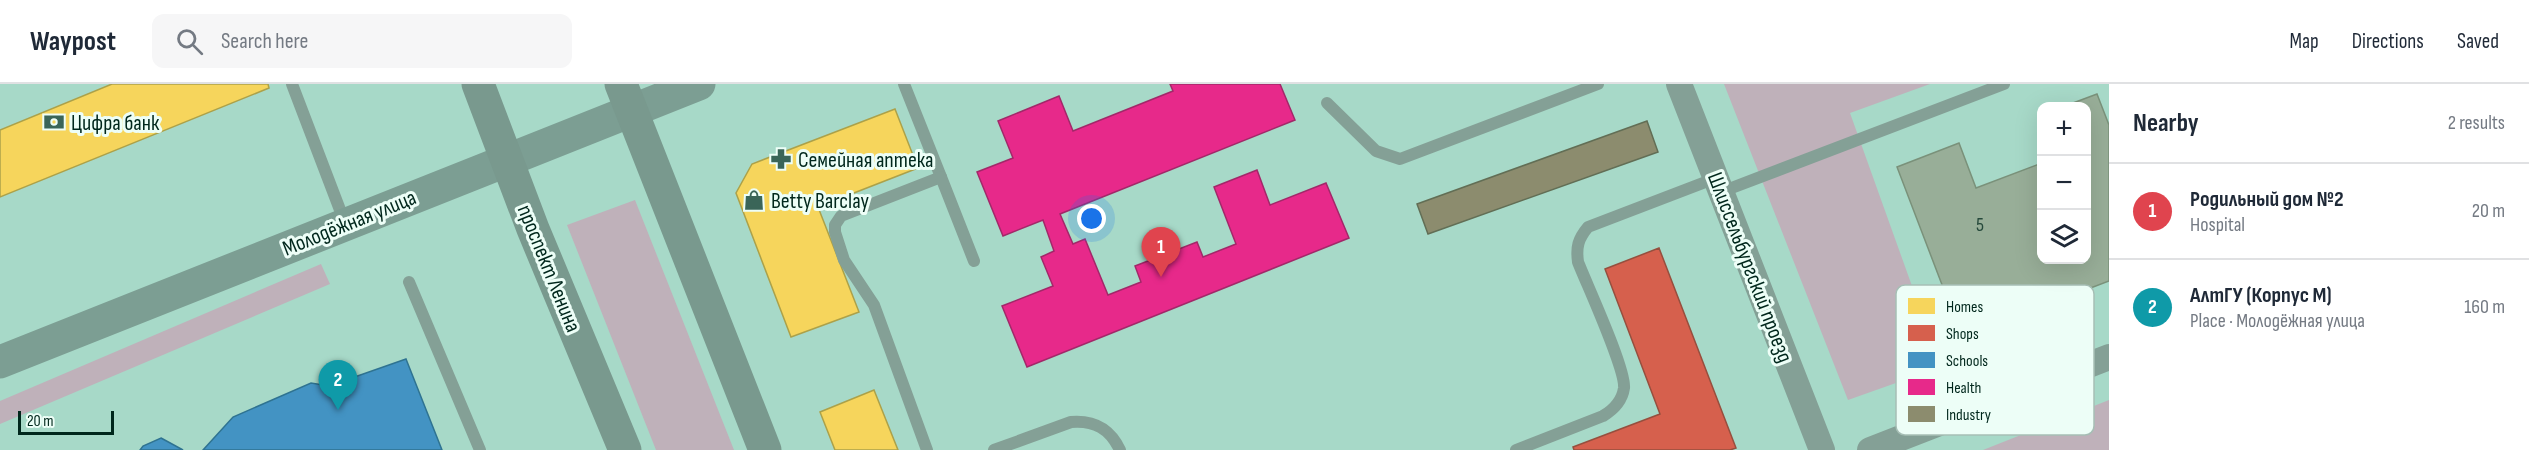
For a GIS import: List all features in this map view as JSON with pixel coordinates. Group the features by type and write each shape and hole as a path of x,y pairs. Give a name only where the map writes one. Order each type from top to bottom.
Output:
{"main road":[{"name":"проспект Ленина","path":"478,84 538,240 625,450"},
{"path":"626,97 765,450"}],"street":[{"name":"Молодёжная улица","path":"0,362 507,160 626,97 699,84"},
{"name":"Шлиссельбургский проезд","path":"1679,84 1822,450"},
{"path":"2094,363 2109,357"},
{"path":"1870,450 1909,435"}],"lane":[{"path":"292,84 345,224"},
{"path":"904,84 974,261"},
{"path":"1328,103 1376,152 1400,159 1598,84"},
{"path":"1516,450 1603,416 1614,409 1621,399 1624,378 1578,262 1576,251 1581,235 1588,227 1719,185 2004,84"},
{"path":"927,450 874,305 844,260 835,225 842,216 941,177"},
{"path":"409,282 480,450"},
{"path":"994,450 1071,422 1083,421 1106,430 1120,450"}],"shaded area":[{"path":"1724,84 1930,84 1850,113 1912,285 1896,285 1896,383 1848,400"},
{"path":"635,200 734,450 656,450 567,225"},
{"path":"321,264 330,284 0,424 0,401"},
{"path":"2109,400 2109,450 1983,450 2021,435 2094,435 2094,406"}],"building: Homes":[{"path":"112,84 268,84 269,88 0,197 0,130"},
{"path":"895,109 918,168 818,207 859,312 791,337 736,193 752,164"},
{"path":"874,390 898,450 835,450 820,412"}],"building: Shops":[{"path":"1659,248 1736,448 1730,450 1574,450 1573,447 1660,414 1605,269"}],"building: Schools":[{"path":"406,359 442,450 203,450 233,417 311,383 329,386"},
{"path":"161,438 183,450 140,450 143,446"}],"building: Health":[{"path":"1170,84 1280,84 1295,120 1060,214 1073,244 1085,239 1108,295 1141,282 1135,266 1197,242 1203,257 1236,244 1214,187 1257,170 1270,205 1326,183 1349,238 1027,367 1002,306 1053,286 1041,257 1054,251 1043,220 1003,236 977,172 1013,158 998,121 1059,96 1073,131 1173,91"}],"building: Industry":[{"path":"1647,121 1658,152 1428,234 1417,204"}],"building: Other":[{"path":"2097,94 2109,125 2109,281 2094,287 1942,285 1897,167 1959,143 1976,188 2037,165 2037,264 2091,264 2091,102 2076,102"}],"place":[{"name":"Цифра банк","path":"54,122"},
{"name":"Семейная аптека","path":"781,159"},
{"name":"Betty Barclay","path":"754,200"},
{"name":"Родильный дом №2","path":"1161,277"},
{"name":"АлтГУ (Корпус М)","path":"338,410"}]}
